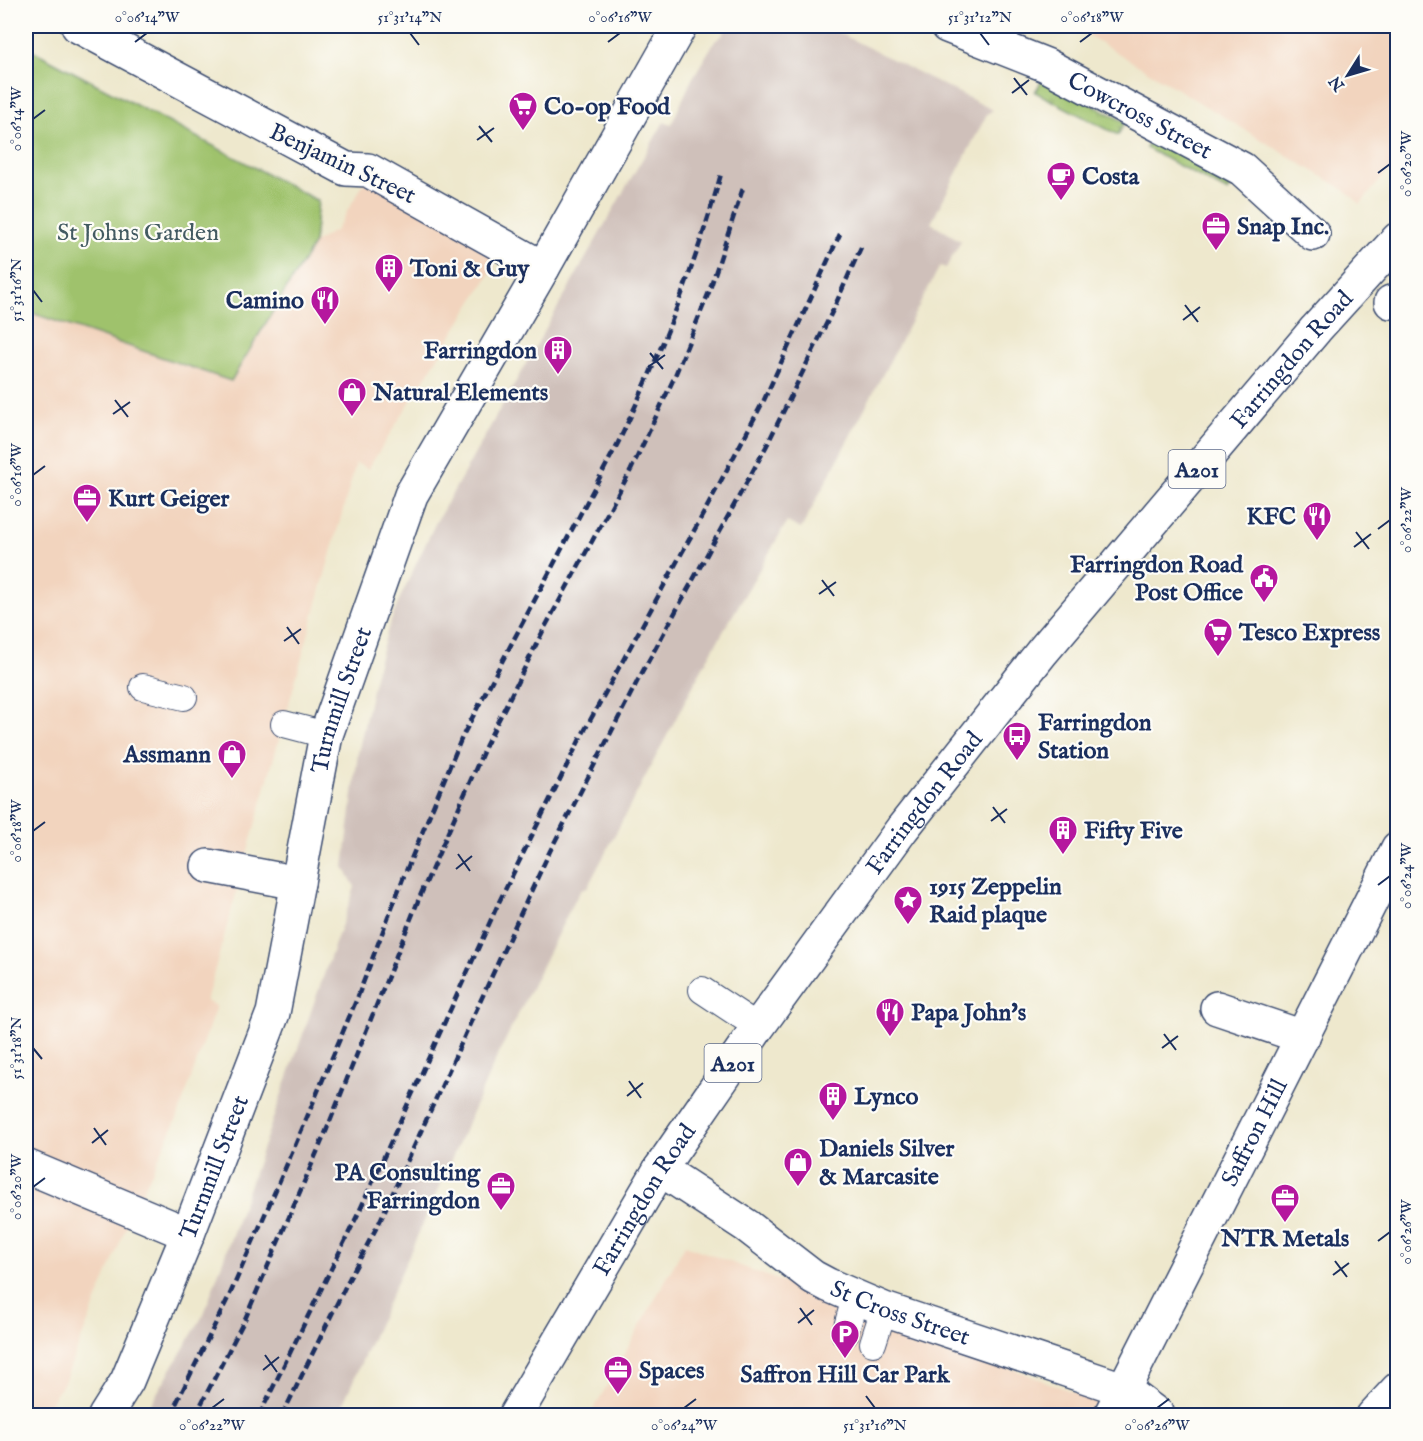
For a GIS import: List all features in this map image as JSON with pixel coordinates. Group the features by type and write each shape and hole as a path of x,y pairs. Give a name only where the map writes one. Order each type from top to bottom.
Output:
{"street":[{"name":"Benjamin Street","path":"78,26 346,169 368,170 543,268"},
{"name":"Turnmill Street","path":"105,1416 127,1381 188,1234 273,1013 326,735 411,495 680,26"},
{"name":"Cowcross Street","path":"948,26 1046,65 1242,169 1313,234"},
{"name":"Farringdon Road","path":"515,1416 660,1169 758,1027 902,829 1042,652 1316,329 1398,239"},
{"name":"Saffron Hill","path":"1117,1402 1398,848"},
{"path":"208,866 298,883"},
{"path":"1217,1008 1303,1037"},
{"path":"26,1166 188,1234"},
{"name":"St Cross Street","path":"660,1169 747,1226 813,1277 869,1303 1117,1402 1159,1416"},
{"path":"1373,1416 1398,1389"}],"lane":[{"path":"143,687 184,698"},
{"path":"284,724 326,735"},
{"path":"702,990 758,1027"},
{"path":"845,1334 869,1303"},
{"path":"869,1303 873,1343"}],"shaded area":[{"path":"727,26 825,26 993,110 987,114 931,223 961,241 946,268 940,266 801,529 787,522 705,663 587,888 581,890 572,905 495,1061 338,1415 144,1415 204,1314 355,887 344,867 358,753 377,667 400,598 435,524 626,187 664,122 671,125 692,79"},
{"path":"1073,26 1397,26 1397,161 1360,204 1346,191"},
{"path":"367,178 488,248 495,266 368,469 356,463 206,1001 216,1006 178,1116 127,1225 64,1382 42,1415 26,1416 26,311 231,381 314,243 336,230"},
{"path":"685,1245 1089,1398 1132,1409 1141,1416 590,1416"}],"green space":[{"name":"St Johns Garden","path":"26,47 318,201 314,243 231,381 26,311"},
{"path":"1043,79 1125,122 1118,135 1035,92"},
{"path":"1153,135 1235,178 1228,192 1146,148"}],"railway":[{"path":"170,1416 231,1292 294,1148 462,737 618,443 648,377 676,311 721,174"},
{"path":"195,1416 245,1319 327,1129 418,901 486,745 544,629 631,470 674,378 709,292 744,185"},
{"path":"259,1416 359,1212 499,902 581,737 764,400 840,234"},
{"path":"282,1416 380,1221 550,851 638,680 766,447 862,245"}],"place":[{"name":"Co-op Food","path":"523,132"},
{"name":"Costa","path":"1061,202"},
{"name":"Snap Inc.","path":"1216,252"},
{"name":"Toni & Guy","path":"389,294"},
{"name":"Camino","path":"325,326"},
{"name":"Farringdon","path":"558,376"},
{"name":"Natural Elements","path":"352,418"},
{"name":"Kurt Geiger","path":"87,524"},
{"name":"KFC","path":"1317,542"},
{"name":"Farringdon Road Post Office","path":"1264,604"},
{"name":"Tesco Express","path":"1218,658"},
{"name":"Farringdon Station","path":"1017,762"},
{"name":"Assmann","path":"232,780"},
{"name":"Fifty Five","path":"1063,856"},
{"name":"1915 Zeppelin Raid plaque","path":"908,926"},
{"name":"Papa John's","path":"890,1038"},
{"name":"Lynco","path":"833,1122"},
{"name":"Daniels Silver & Marcasite","path":"798,1188"},
{"name":"PA Consulting Farringdon","path":"501,1212"},
{"name":"NTR Metals","path":"1285,1224"},
{"name":"Saffron Hill Car Park","path":"845,1360"},
{"name":"Spaces","path":"618,1396"}]}
